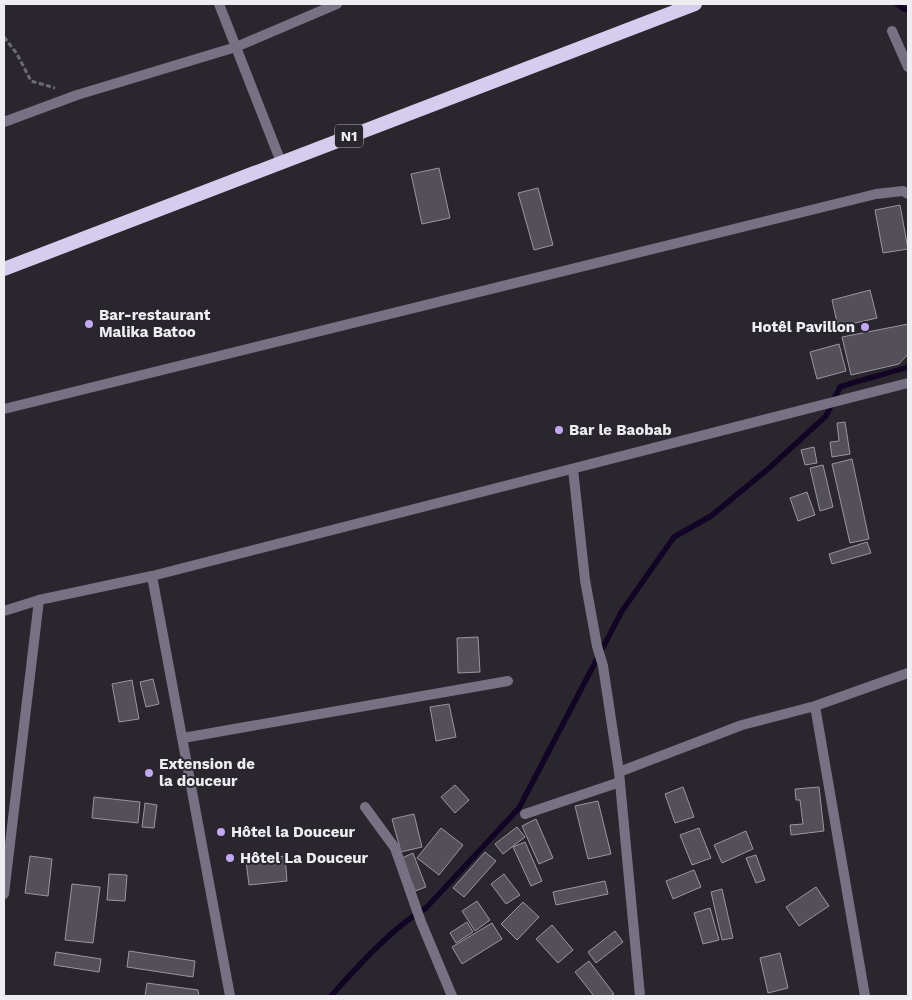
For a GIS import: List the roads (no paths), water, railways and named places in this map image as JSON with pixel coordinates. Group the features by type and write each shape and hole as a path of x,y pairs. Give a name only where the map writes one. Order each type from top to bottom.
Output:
{"highway":[{"name":"N1","path":"4,269 695,4"}],"street":[{"path":"219,4 281,162"},
{"path":"4,122 77,95 236,48 337,4"},
{"path":"892,31 908,67"},
{"path":"4,409 876,194 903,191 908,194"},
{"path":"4,611 40,600 152,576 908,383"},
{"path":"572,469 585,580 597,646 603,666 620,777 640,996"},
{"path":"152,576 230,996"},
{"path":"4,894 40,600"},
{"path":"525,814 620,777 742,725 815,706 908,673"},
{"path":"183,738 508,681"},
{"path":"815,706 865,996"},
{"path":"366,807 395,848 421,922 452,996"}],"waterway":[{"path":"897,4 904,9 908,9"},
{"path":"331,996 388,937 426,908 519,808 622,611 674,537 711,516 768,469 826,416 840,387 908,367"}],"place":[{"name":"Bar-restaurant Malika Batoo","path":"89,324"},
{"name":"Hotêl Pavillon","path":"865,327"},
{"name":"Bar le Baobab","path":"559,430"},
{"name":"Extension de la douceur","path":"149,773"},
{"name":"Hôtel la Douceur","path":"221,832"},
{"name":"Hôtel La Douceur","path":"230,858"}]}
